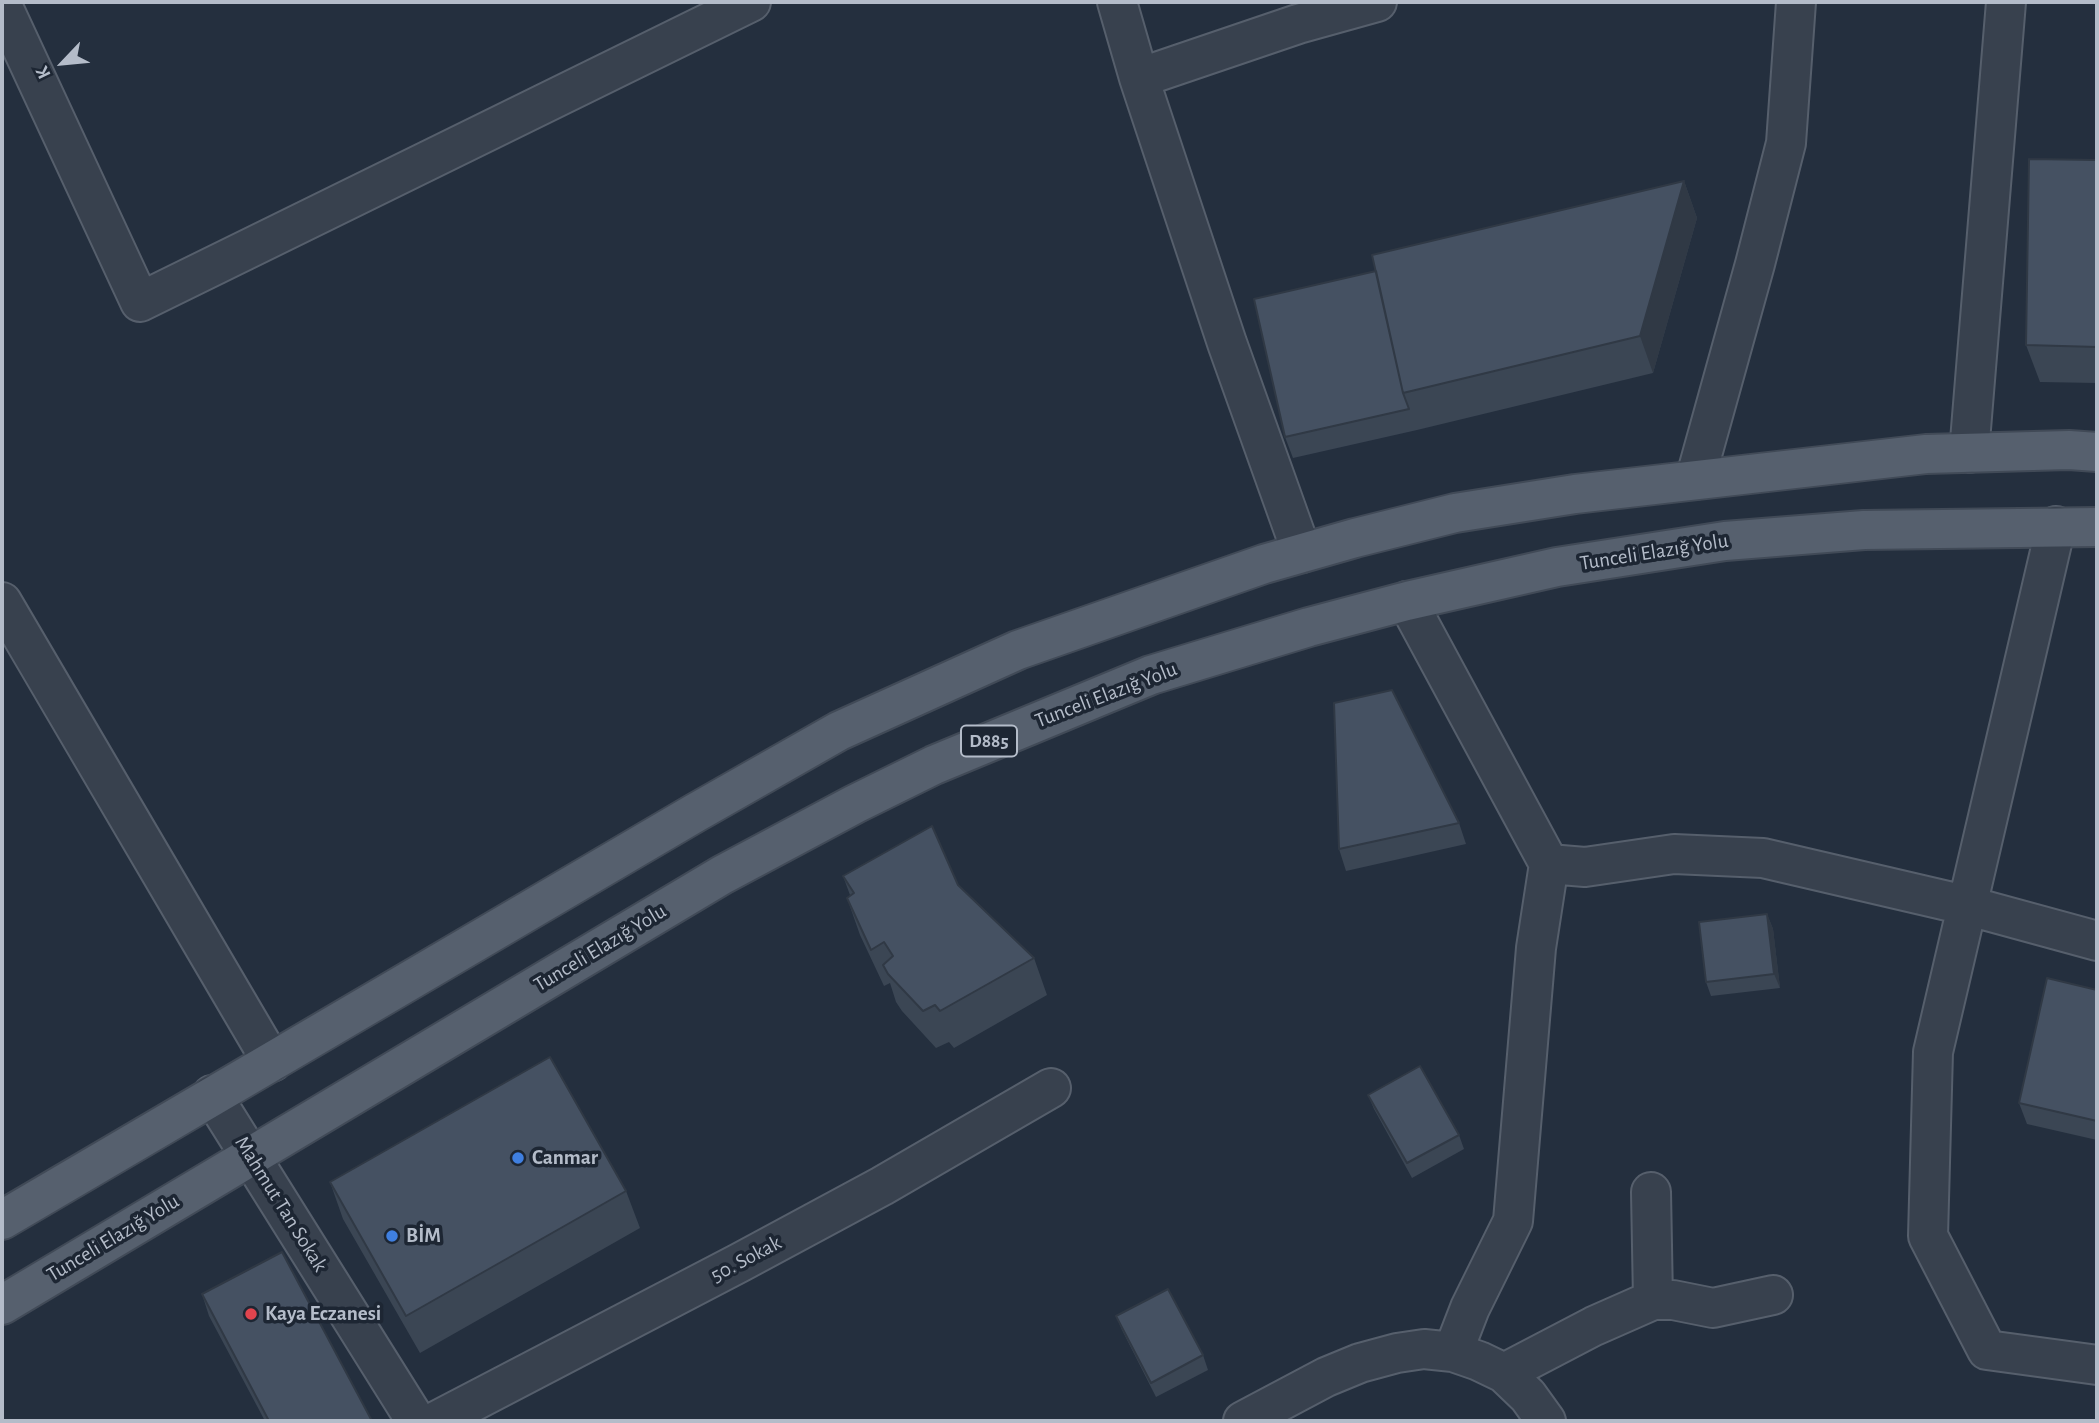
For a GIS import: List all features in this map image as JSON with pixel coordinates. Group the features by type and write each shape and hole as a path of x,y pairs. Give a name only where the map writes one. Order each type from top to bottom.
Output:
{"main road":[{"path":"2,1220 839,731 1018,650 1251,568 1455,513 1575,494 1926,454 2069,450 2097,452"},
{"name":"Tunceli Elazığ Yolu","path":"2,1305 722,875 934,765 1151,675 1297,630 1407,601 1558,567 1725,541 1864,530 2097,527"}],"street":[{"path":"2,5 140,302 751,2"},
{"path":"1117,2 1139,78 1227,343 1302,553"},
{"path":"1139,78 1298,24 1377,2"},
{"path":"1695,480 1786,143 1796,2"},
{"path":"1969,453 2006,2"},
{"path":"2056,527 1933,1052 1927,1236 1987,1350 2097,1365"},
{"path":"1407,601 1549,864 1535,948 1513,1221 1470,1308 1453,1352"},
{"path":"2,602 272,1062"},
{"path":"1549,864 1585,867 1674,854 1763,858 1969,906 2097,941"},
{"name":"50. Sokak","path":"436,1421 882,1186 1051,1088"},
{"name":"Mahmut Tan Sokak","path":"212,1095 416,1421"},
{"path":"1651,1192 1653,1300"},
{"path":"1504,1373 1594,1326 1653,1300 1673,1300 1713,1308 1773,1295"},
{"path":"1243,1421 1326,1377 1360,1363 1424,1349 1453,1352 1504,1373 1528,1396 1546,1421"}],"building":[{"path":"2029,159 2097,160 2097,347 2026,345"},
{"path":"1684,181 1640,336 1403,393 1372,255"},
{"path":"1376,271 1403,393 1409,409 1285,437 1254,299"},
{"path":"1392,690 1459,823 1339,849 1334,703"},
{"path":"932,826 958,885 1034,958 940,1011 935,1005 923,1011 888,974 883,965 893,956 884,942 871,950 847,898 854,893 843,876"},
{"path":"1767,914 1774,974 1706,982 1699,922"},
{"path":"2047,978 2097,990 2097,1121 2019,1103"},
{"path":"550,1057 626,1191 406,1316 330,1182"},
{"path":"1420,1066 1459,1135 1407,1163 1368,1095"},
{"path":"282,1252 372,1421 269,1421 202,1294"},
{"path":"1168,1289 1203,1355 1151,1383 1116,1316"}],"place":[{"name":"Canmar","path":"518,1158"},
{"name":"BİM","path":"392,1236"},
{"name":"Kaya Eczanesi","path":"251,1314"}]}
